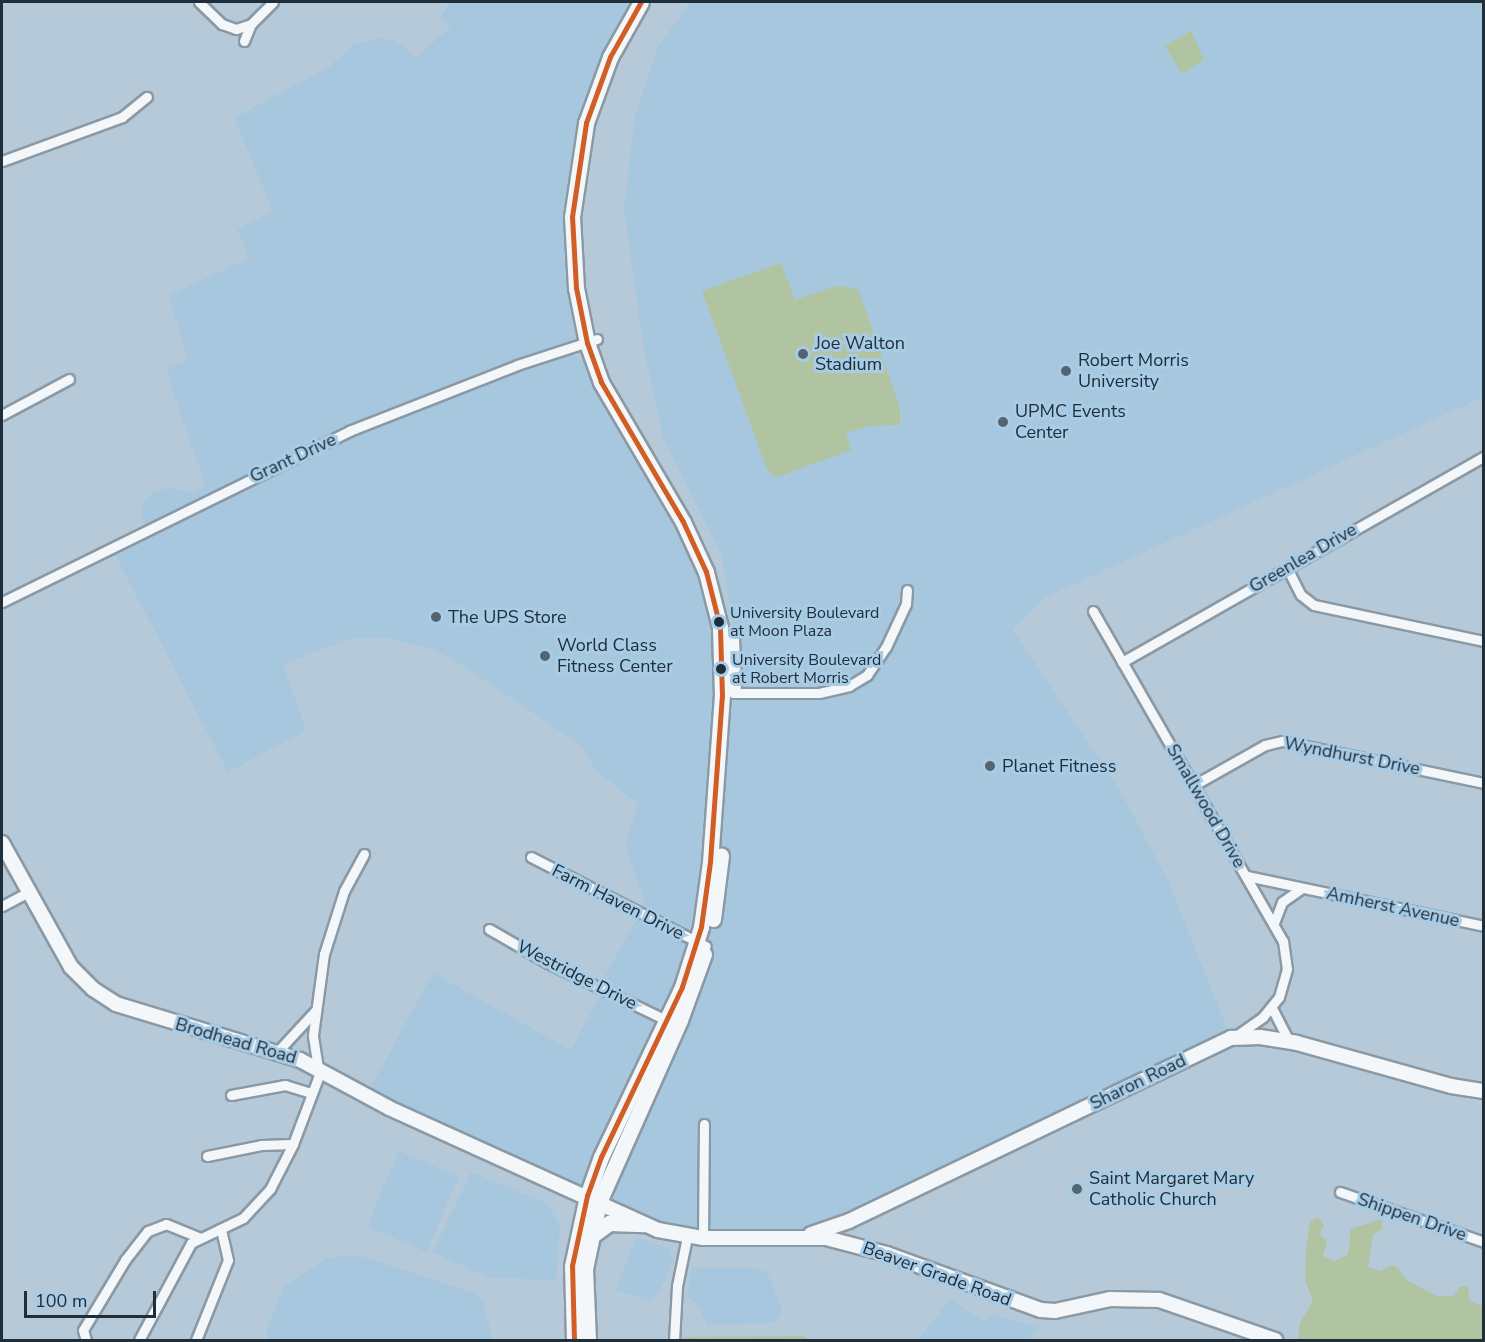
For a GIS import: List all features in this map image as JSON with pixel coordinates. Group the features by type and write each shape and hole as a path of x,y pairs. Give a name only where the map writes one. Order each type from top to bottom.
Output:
{"main road":[{"path":"588,1341 585,1269 593,1199 601,1156 701,944 708,884 723,680 720,627 706,572 692,538 618,416 592,341 573,264 577,171 602,77 641,2"},
{"path":"573,1341 572,1266 593,1199 680,1020 718,890 733,693 729,622 716,567 691,516 619,398 592,341 582,250 586,174 606,93 628,44 653,2"},
{"name":"Brodhead Road","path":"2,843 71,967 102,996 138,1013 278,1051 319,1069 388,1108 593,1199"},
{"name":"Sharon Road","path":"810,1235 849,1221 1231,1038 1289,1042 1451,1086 1484,1091"},
{"name":"Beaver Grade Road","path":"593,1199 644,1224 687,1237 810,1235 887,1254 1041,1310 1055,1311 1110,1299 1159,1300 1275,1341"},
{"path":"590,1237 609,1223 644,1224"}],"street":[{"path":"199,2 222,24 236,29 251,24"},
{"path":"244,41 251,24 273,2"},
{"path":"2,161 122,117 147,98"},
{"name":"Grant Drive","path":"2,602 349,431 592,341"},
{"path":"2,415 69,379"},
{"name":"Greenlea Drive","path":"1122,663 1484,456"},
{"path":"1287,568 1301,595 1314,605 1484,641"},
{"path":"733,693 819,693 849,686 867,675 886,647 906,604 907,590"},
{"name":"Smallwood Drive","path":"1093,610 1283,941 1287,969 1282,990 1272,1008 1231,1038"},
{"name":"Wyndhurst Drive","path":"1194,785 1265,745 1283,741 1484,783"},
{"path":"139,1341 189,1247 199,1237 243,1218 264,1197 293,1144 319,1069 313,1042 315,1011 332,924 364,854"},
{"name":"Farm Haven Drive","path":"531,857 701,944"},
{"name":"Amherst Avenue","path":"1247,876 1484,926"},
{"name":"Amherst Avenue","path":"1274,923 1282,902 1302,888"},
{"path":"2,906 28,892"},
{"name":"Westridge Drive","path":"489,928 548,963 666,1020"},
{"path":"1272,1008 1289,1042"},
{"path":"278,1051 315,1011"},
{"path":"231,1095 278,1085 312,1093"},
{"path":"703,1238 704,1124"},
{"path":"207,1156 261,1145 293,1144"},
{"name":"Shippen Drive","path":"1341,1192 1484,1242"},
{"path":"86,1341 83,1330 125,1260 148,1232 166,1224 199,1237"},
{"path":"196,1341 228,1260 221,1229"},
{"path":"674,1341 677,1286 687,1237"}],"shaded area":[{"path":"450,2 641,2 610,57 574,196 587,343 398,411 143,530 142,506 151,494 169,487 195,493 205,484 170,383 168,368 188,361 169,295 250,258 237,229 273,211 234,118 329,67 353,44 378,38 396,41 416,58 451,26 440,18"},
{"path":"691,2 1483,2 1483,397 1044,598 1012,629 1122,794 1168,881 1231,1038 809,1235 687,1237 367,1094 433,973 571,1050 601,994 603,980 645,903 625,845 638,804 595,770 582,746 453,659 428,648 385,638 350,639 283,664 306,731 228,772 113,551 395,418 516,371 573,355 584,361 605,409 693,561 712,629 714,664 723,688 744,690 722,556 664,440 643,345 624,209 635,116 658,46"},
{"path":"399,1151 459,1176 427,1252 367,1226"},
{"path":"471,1172 548,1204 560,1226 556,1281 487,1277 433,1252"},
{"path":"637,1238 668,1248 673,1260 659,1293 651,1301 615,1290"},
{"path":"358,1255 473,1293 483,1302 493,1340 266,1340 267,1327 285,1286 327,1258"},
{"path":"691,1268 754,1268 767,1272 781,1306 781,1316 773,1323 707,1325 697,1304 687,1297"},
{"path":"950,1299 985,1322 993,1314 1039,1328 1029,1340 918,1340"}],"green space":[{"path":"1191,31 1204,60 1182,74 1165,46"},
{"name":"Joe Walton Stadium","path":"781,263 795,300 836,286 858,289 900,407 900,425 869,426 846,433 851,450 775,478 766,467 702,291"},
{"path":"1318,1217 1324,1225 1320,1235 1327,1241 1323,1256 1335,1261 1348,1254 1351,1229 1381,1219 1383,1228 1373,1235 1368,1267 1381,1271 1392,1265 1398,1268 1406,1280 1437,1296 1454,1296 1460,1286 1468,1287 1470,1301 1483,1306 1483,1340 1298,1340 1300,1323 1313,1301 1305,1280 1306,1250 1310,1221"},
{"path":"804,1336 809,1340 682,1340 682,1337"}],"transit line":[{"path":"574,1340 572,1266 587,1196 601,1157 682,987 701,927 710,862 722,696 720,627 706,572 683,522 601,382 587,343 576,288 572,217 586,123 610,57 641,2"}],"place":[{"name":"Joe Walton Stadium","path":"803,354"},
{"name":"Robert Morris University","path":"1066,371"},
{"name":"UPMC Events Center","path":"1003,422"},
{"name":"The UPS Store","path":"436,617"},
{"name":"University Boulevard at Moon Plaza","path":"719,622"},
{"name":"World Class Fitness Center","path":"545,656"},
{"name":"University Boulevard at Robert Morris","path":"721,669"},
{"name":"Planet Fitness","path":"990,766"},
{"name":"Saint Margaret Mary Catholic Church","path":"1077,1189"}]}
